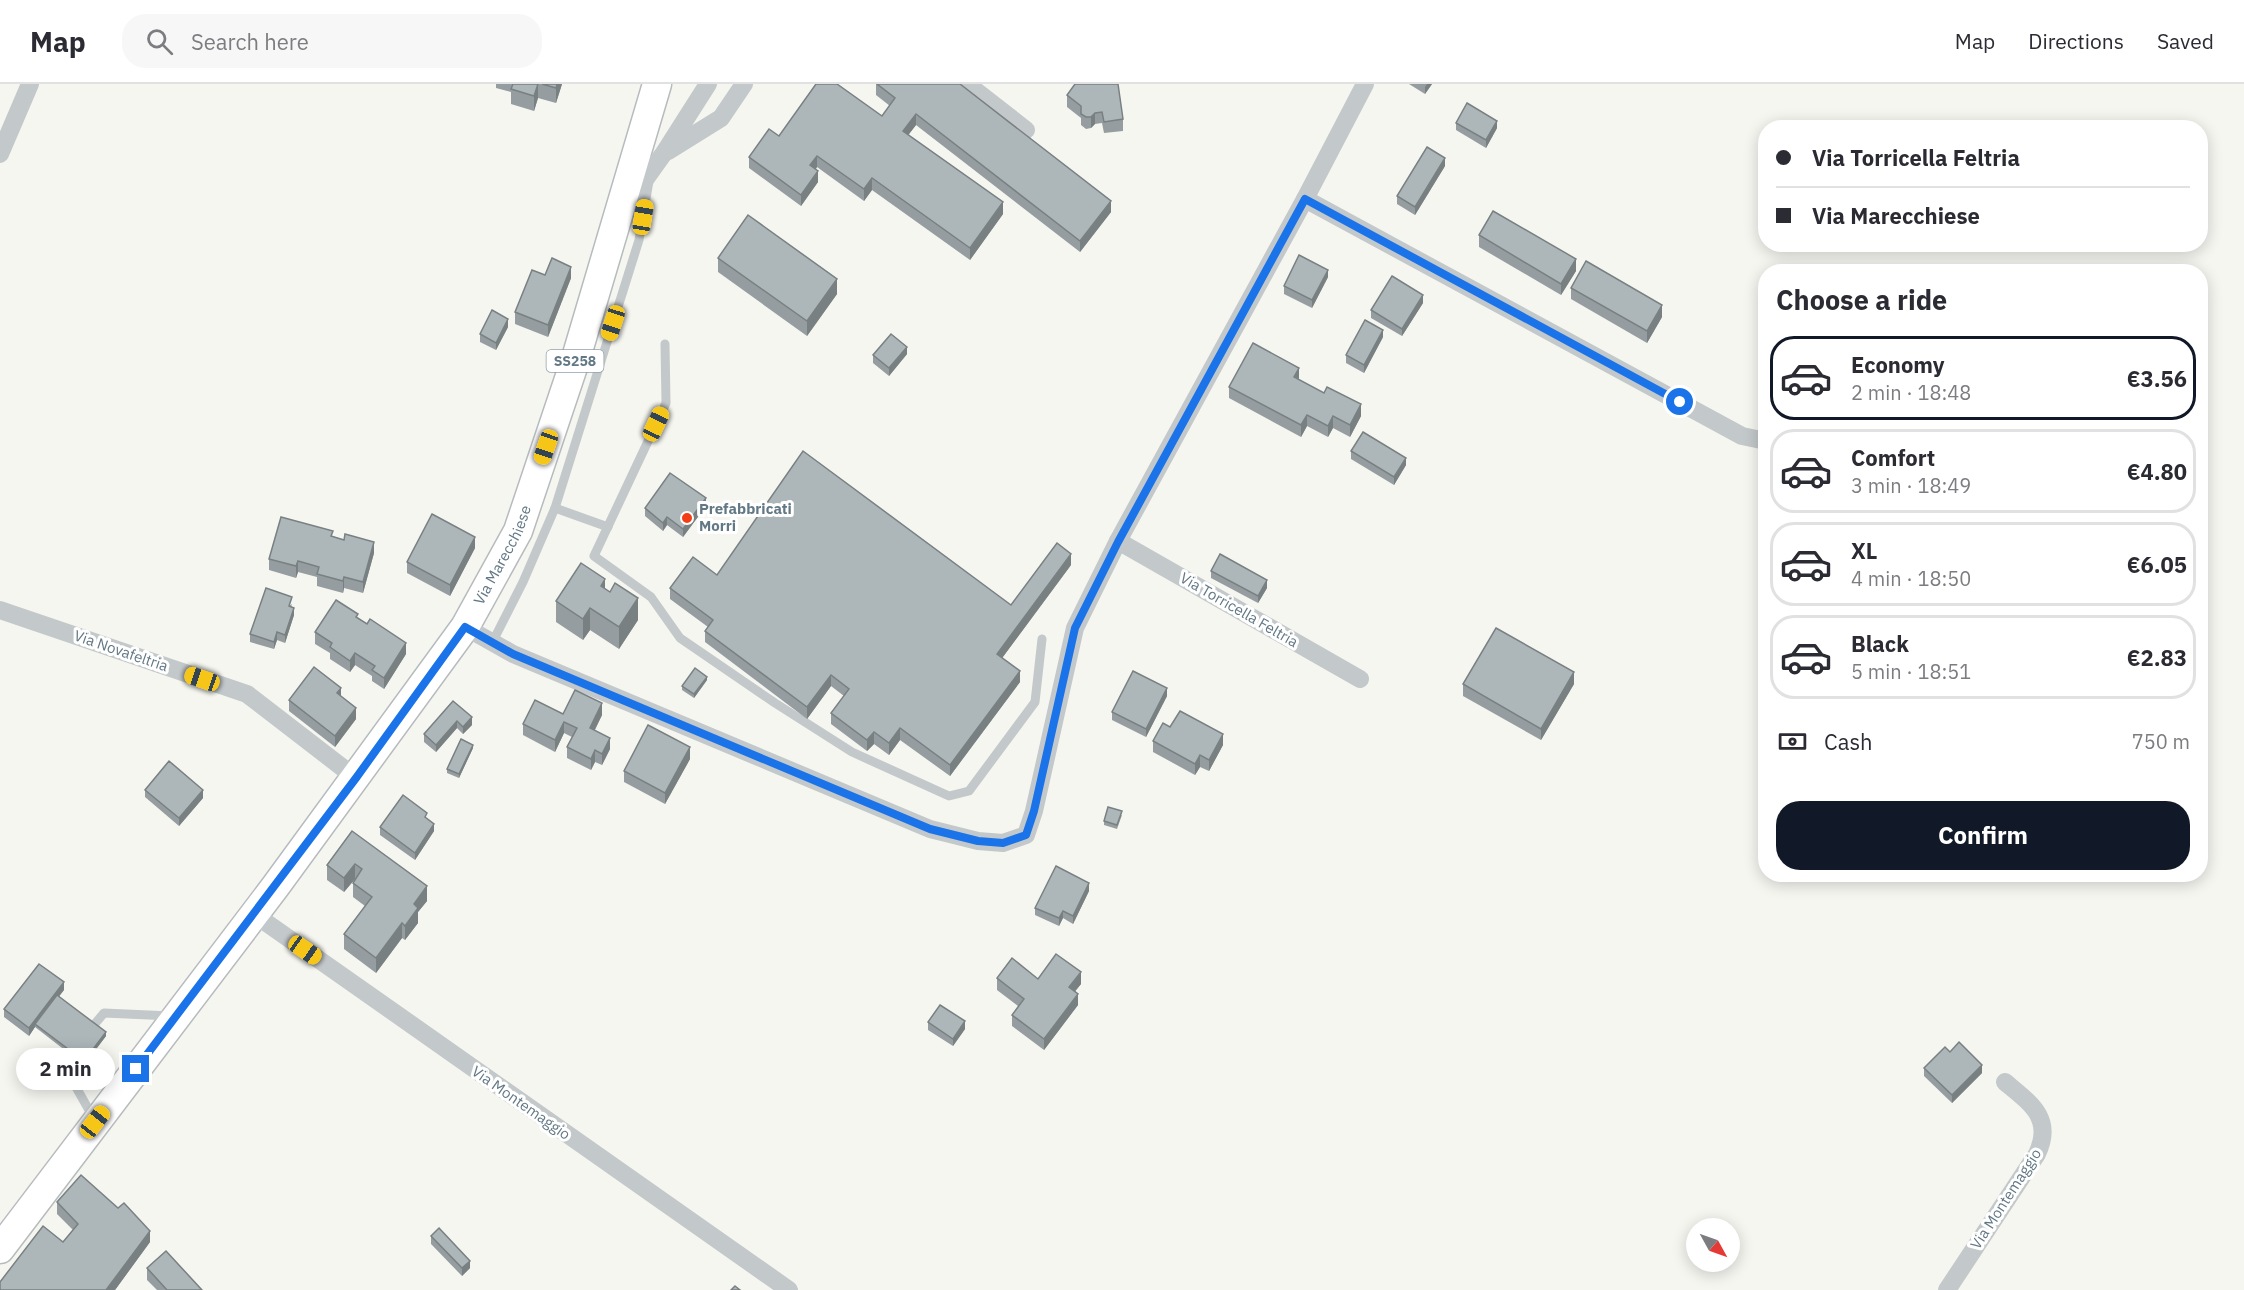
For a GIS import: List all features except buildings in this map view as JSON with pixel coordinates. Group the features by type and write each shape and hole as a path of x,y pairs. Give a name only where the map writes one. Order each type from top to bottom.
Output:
{"main road":[{"name":"Via Marecchiese","path":"0,1248 356,778 465,627 518,531 576,358 657,84"}],"street":[{"path":"0,154 30,84"},
{"path":"617,218 664,153 708,84"},
{"path":"664,153 721,118 744,84"},
{"path":"967,84 1026,130"},
{"path":"465,627 513,654 930,829 978,841 1003,843 1026,835 1034,811 1075,628 1118,542 1365,84"},
{"path":"1305,199 1742,436 1758,439"},
{"name":"Via Torricella Feltria","path":"1118,542 1360,679"},
{"name":"Via Novafeltria","path":"0,610 247,694 356,778"},
{"name":"Via Montemaggio","path":"254,914 789,1290"},
{"name":"Via Montemaggio","path":"1947,1290 2037,1154 2044,1139 2044,1127 2031,1104 2005,1082"}],"lane":[{"path":"492,643 523,582 555,508 639,240 651,172"},
{"path":"664,344 666,403 594,555 651,597 680,638 852,752 949,796 969,790 1035,702 1042,639"},
{"path":"555,508 608,527"},
{"path":"95,1122 63,1064 104,1013 176,1016"}],"place":[{"name":"Prefabbricati Morri","path":"687,518"}],"route":[{"path":"136,1069 275,887 465,627 513,654 830,785 930,829 978,841 1003,843 1026,835 1034,811 1075,628 1170,445 1305,199 1680,402"}]}
